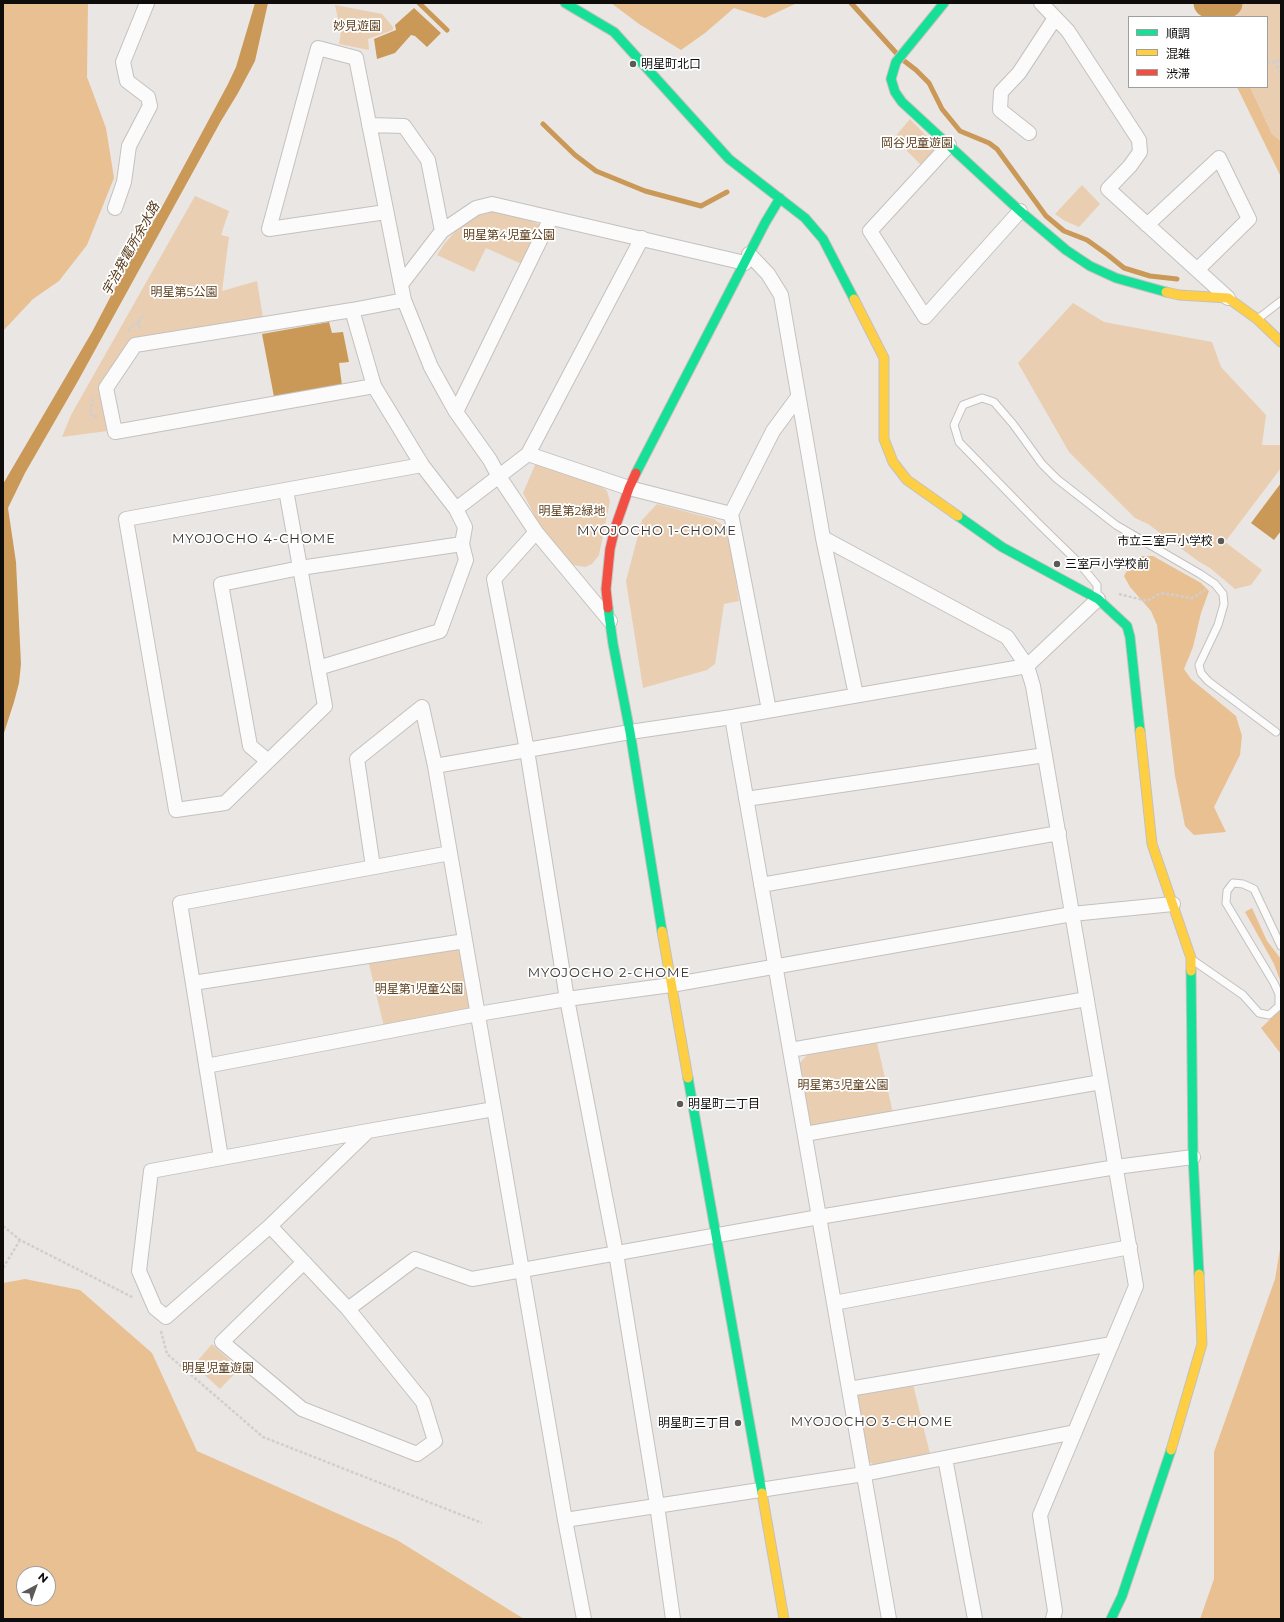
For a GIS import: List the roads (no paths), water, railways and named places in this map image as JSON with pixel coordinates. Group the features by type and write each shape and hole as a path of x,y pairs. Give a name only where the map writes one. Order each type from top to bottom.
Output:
{"street":[{"path":"115,208 124,182 129,146 150,106 148,97 127,82 123,62 148,3"},
{"path":"565,3 614,32 729,159 805,218 823,239 884,358 884,439 893,462 907,480 1002,547 1098,599 1127,626 1130,637 1152,844 1191,958 1193,1157 1202,1344 1166,1466 1122,1596 1111,1619"},
{"path":"944,3 896,62 891,79 895,92 902,102 1020,211 1066,250 1090,266 1116,278 1179,295 1228,298"},
{"path":"1041,3 1068,31 1139,140 1140,152 1130,166 1108,189 1228,298 1257,319 1281,342"},
{"path":"1029,133 1000,110 1001,92 1019,73 1055,18"},
{"path":"386,212 269,229 318,48 356,58 386,212 402,283 404,300 431,367 456,412 490,460 498,475 536,532 610,621"},
{"path":"369,124 404,126 428,160 442,231"},
{"path":"949,145 870,231 925,317 1020,211"},
{"path":"1147,225 1219,158 1249,219 1197,270"},
{"path":"780,198 666,413 629,488 615,528 610,549 606,589 613,644 630,732 671,985 717,1234 784,1619"},
{"path":"402,283 442,231 476,208 492,204 642,238 747,259 768,274 781,295 823,538 856,695"},
{"path":"456,412 552,218"},
{"path":"456,509 498,475 528,454 642,238"},
{"path":"374,386 115,432 106,388 135,345 352,310 404,300"},
{"path":"318,668 440,631 466,560 462,544 465,527 456,509 422,465 374,386 352,310"},
{"path":"769,710 731,514 773,431 798,397"},
{"path":"528,454 629,488 731,514"},
{"path":"286,490 324,706 225,803 176,810 126,519 422,465"},
{"path":"536,532 494,579 527,750 566,999 616,1253 657,1505 673,1619"},
{"path":"823,538 1007,637 1027,666 1033,686 1136,1286 1040,1515 1055,1611 1052,1619"},
{"path":"268,761 250,746 221,584 300,568 462,544"},
{"path":"435,766 1027,666 1098,599"},
{"path":"373,867 357,759 422,707 435,766 565,1520 584,1619"},
{"path":"732,717 889,1619"},
{"path":"746,799 1045,755"},
{"path":"761,885 1058,833"},
{"path":"221,1158 180,903 450,853"},
{"path":"206,1066 478,1014 566,999 671,985 1072,914 1173,904"},
{"path":"193,983 465,941"},
{"path":"790,1050 1087,999"},
{"path":"804,1134 1101,1082"},
{"path":"368,1131 270,1226 166,1317 155,1308 139,1271 151,1171 368,1131 494,1109"},
{"path":"348,1309 415,1259 472,1279 717,1234 1116,1167 1193,1157"},
{"path":"270,1226 304,1262 348,1309 423,1402 435,1441 417,1454 302,1409 222,1342 304,1262"},
{"path":"834,1304 1130,1247"},
{"path":"849,1389 1112,1344"},
{"path":"565,1520 864,1474 1075,1432"},
{"path":"945,1458 975,1619"}],"lane":[{"path":"1257,319 1281,301"},
{"path":"1098,599 1097,585 1079,563 959,442 954,425 963,405 982,398 994,402 1013,424 1042,464 1057,479 1116,525 1215,584 1223,594 1224,604 1218,625 1199,666 1201,673 1208,681 1276,732"},
{"path":"1191,958 1243,995 1259,1013 1269,1015 1279,1006 1278,994 1274,983 1226,903 1227,891 1233,883 1243,884 1254,889 1281,946"}],"waterway":[{"path":"419,3 447,30"},
{"path":"851,3 898,55"},
{"path":"1208,3 1228,3"},
{"path":"903,60 929,83 942,109 960,131 989,143 997,149 1046,216 1064,231 1087,240 1124,268 1150,276 1177,279"},
{"path":"543,124 575,155 596,171 645,191 701,206 727,192"}],"place":[{"name":"明星町北口","path":"633,64"},
{"name":"市立三室戸小学校","path":"1221,541"},
{"name":"三室戸小学校前","path":"1057,564"},
{"name":"明星町二丁目","path":"680,1104"},
{"name":"明星町三丁目","path":"738,1423"}],"district":[{"name":"MYOJOCHO 1-CHOME","path":"657,531"},
{"name":"MYOJOCHO 4-CHOME","path":"254,539"},
{"name":"MYOJOCHO 2-CHOME","path":"609,973"},
{"name":"MYOJOCHO 3-CHOME","path":"872,1422"}],"park label":[{"name":"妙見遊園","path":"357,26"},
{"name":"岡谷児童遊園","path":"917,143"},
{"name":"明星第4児童公園","path":"509,235"},
{"name":"明星第5公園","path":"184,292"},
{"name":"明星第2緑地","path":"572,511"},
{"name":"明星第1児童公園","path":"419,989"},
{"name":"明星第3児童公園","path":"843,1085"},
{"name":"明星児童遊園","path":"218,1368"}],"water label":[{"name":"宇治発電所余水路","path":"131,249"}]}
